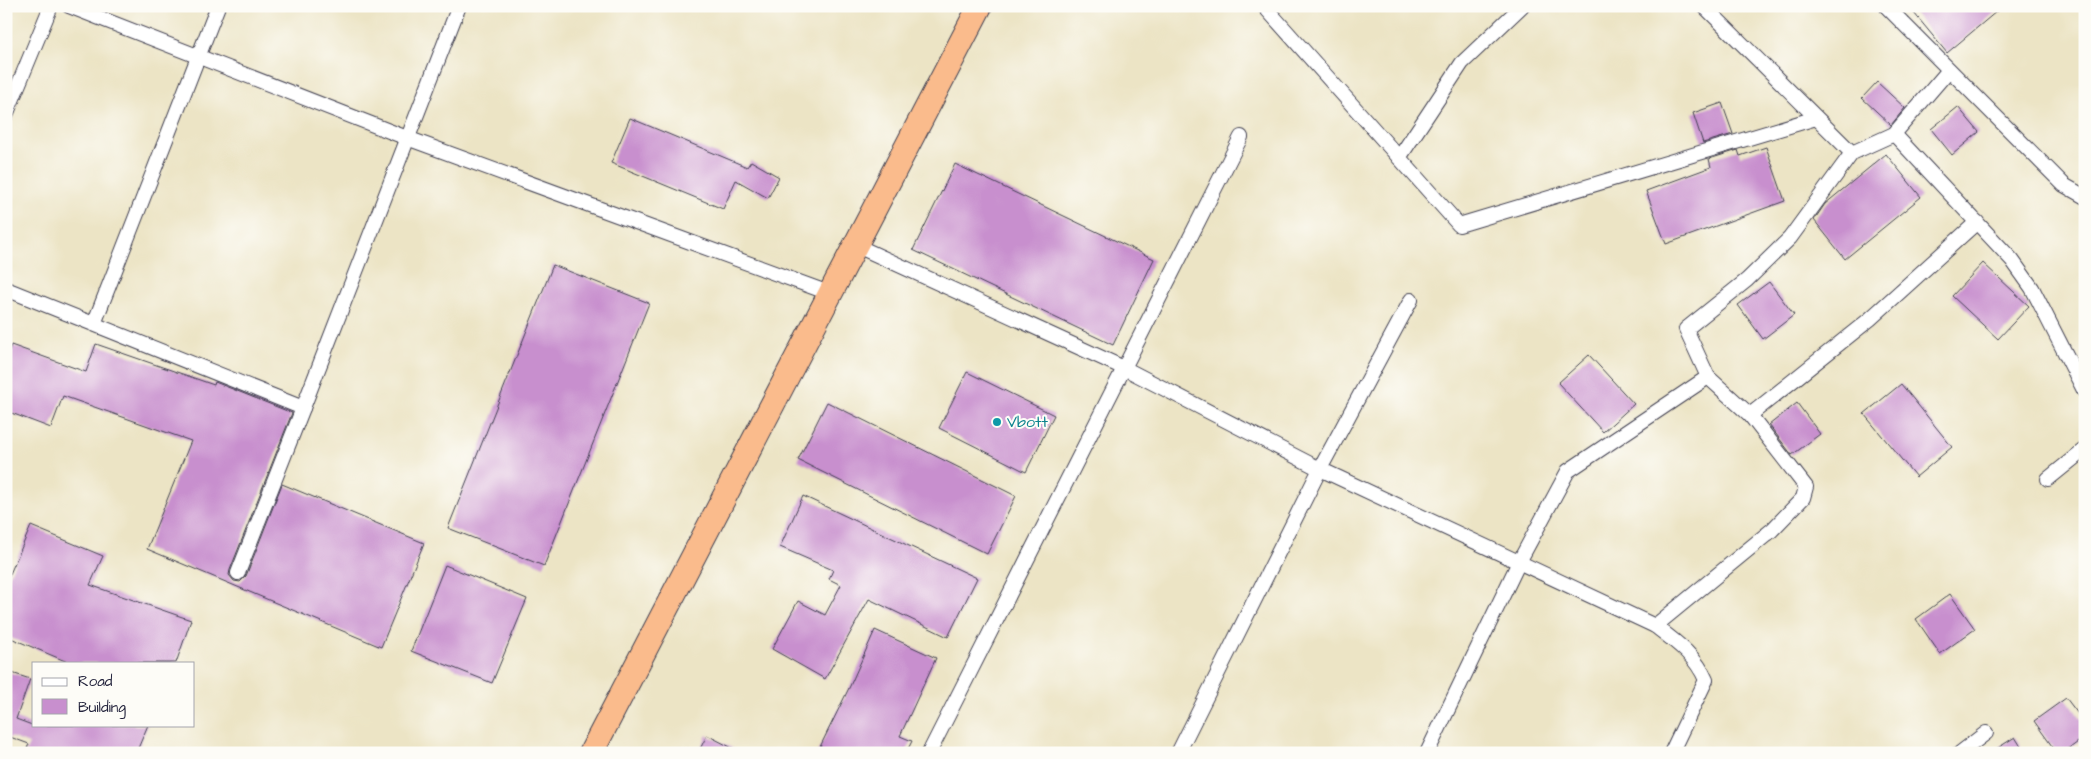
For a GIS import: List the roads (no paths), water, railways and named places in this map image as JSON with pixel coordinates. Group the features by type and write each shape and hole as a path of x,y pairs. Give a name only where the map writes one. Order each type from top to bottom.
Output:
{"highway":[{"path":"591,753 980,6"}],"street":[{"path":"6,115 51,6"},
{"path":"69,6 407,138 829,293"},
{"path":"94,324 218,6"},
{"path":"238,573 459,6"},
{"path":"1264,6 1459,225 1816,118"},
{"path":"1399,158 1462,63 1522,6"},
{"path":"1704,6 1852,153"},
{"path":"1886,6 2064,186 2085,196"},
{"path":"1656,626 1772,530 1803,498 1806,487 1750,415 1708,377 1686,328 1747,280 1790,238 1852,153 1894,134 1949,70"},
{"path":"1894,134 2012,260 2032,288 2085,392"},
{"path":"929,753 1241,137"},
{"path":"1750,415 1870,318 1976,222"},
{"path":"855,245 1124,368 1320,469 1656,626 1676,642 1699,665 1706,680 1672,753"},
{"path":"6,290 303,408"},
{"path":"1178,753 1320,469 1411,300"},
{"path":"1427,753 1519,562 1568,472 1708,377"},
{"path":"2048,479 2085,449"},
{"path":"1960,753 1986,733"}],"place":[{"name":"Vbott","path":"997,422"}]}
